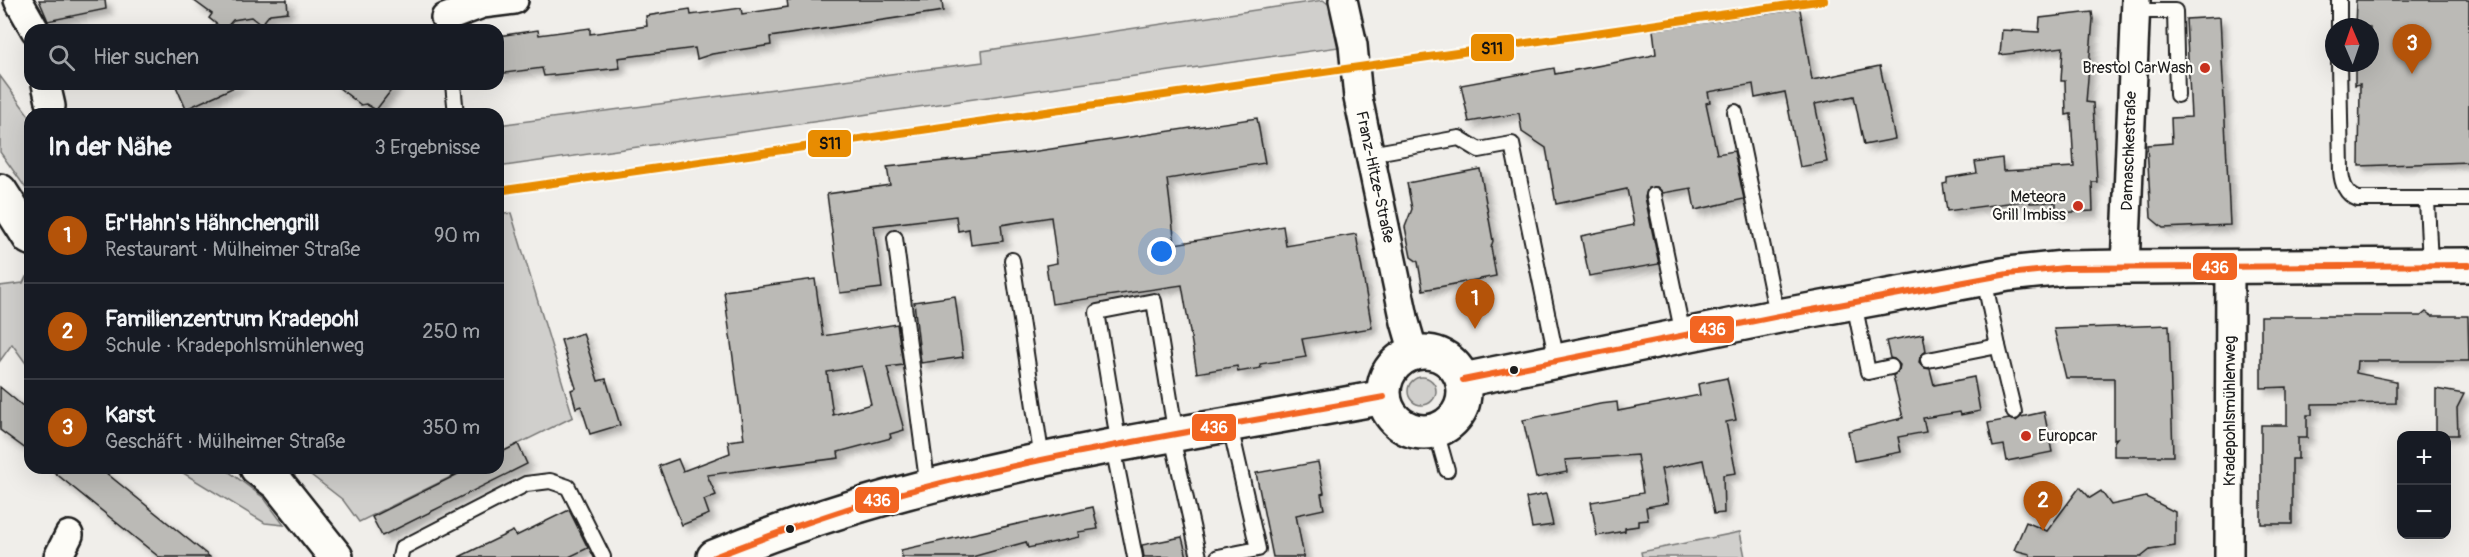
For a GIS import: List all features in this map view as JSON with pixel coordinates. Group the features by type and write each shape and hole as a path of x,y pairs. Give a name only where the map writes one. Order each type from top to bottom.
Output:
{"main road":[{"path":"0,191 24,229"},
{"path":"1463,380 1779,316 1984,279 2064,268 2469,265"},
{"path":"1426,352 1449,360 1463,380 1463,405 1448,425 1436,431 1422,432 1409,429 1397,422 1384,398 1384,386 1394,365 1414,353 1426,352"},
{"path":"717,556 866,504 928,488 1116,447 1384,398"},
{"path":"265,474 278,484 336,557"}],"street":[{"path":"18,0 32,24"},
{"path":"446,24 482,4 514,0"},
{"name":"Franz-Hitze-Straße","path":"1343,0 1353,45 1358,98 1414,353"},
{"name":"Damaschkestraße","path":"2125,267 2136,5"},
{"name":"Kradepohlsmühlenweg","path":"2229,557 2230,266"}],"lane":[{"path":"2339,0 2339,18"},
{"path":"2136,5 2175,11 2177,94"},
{"path":"2339,72 2341,171 2342,182 2347,191 2358,199 2469,199"},
{"path":"454,90 455,108"},
{"path":"1736,112 1779,316"},
{"path":"1370,154 1460,138 1479,150 1512,144 1557,361"},
{"path":"1654,195 1683,335"},
{"path":"2427,200 2430,265"},
{"path":"895,238 928,488"},
{"path":"1012,260 1042,462"},
{"path":"1984,279 2014,412"},
{"path":"1135,557 1116,447 1097,312 1154,301 1174,436 1199,557"},
{"path":"1854,303 1869,372 1892,367"},
{"path":"1928,360 1998,346"},
{"path":"1218,557 1258,549 1230,426"},
{"path":"1436,431 1447,470"},
{"path":"400,557 402,548 423,536 526,484 550,481 568,486 603,557"}],"shaded area":[{"path":"1323,0 1336,10 1346,46 504,166 504,124 983,62 982,51"},
{"path":"0,76 24,109 24,186 0,152"},
{"path":"511,213 573,417 504,451 504,214"},
{"path":"24,281 24,361 12,344 0,361 0,286"},
{"path":"1422,377 1432,381 1436,391 1432,401 1422,405 1412,401 1408,391 1412,381"},
{"path":"185,474 232,474 264,498 284,525 265,523"},
{"path":"310,474 457,474 359,522 343,500"},
{"path":"1740,532 1745,557 1642,557 1641,552"}],"building":[{"path":"39,0 105,0 106,9 48,21"},
{"path":"193,0 287,0 288,12 270,14 262,24 251,17 233,20 229,24 216,24 209,18 212,14"},
{"path":"787,0 942,0 943,11 770,37 771,45 712,54 697,59 695,48 618,58 620,68 544,76 542,68 504,73 504,35 538,30 539,35 590,28 590,34 647,26 646,16 690,9 691,15 741,8 742,14 788,7"},
{"path":"2356,0 2469,0 2469,162 2359,166 2360,84 2355,85 2355,72 2379,72 2379,18 2355,18"},
{"path":"1800,9 1812,80 1880,66 1895,139 1864,145 1854,96 1815,104 1827,162 1800,167 1785,92 1755,98 1753,84 1708,92 1710,102 1706,103 1717,154 1734,151 1744,199 1695,210 1691,188 1663,193 1657,187 1648,188 1645,197 1659,264 1589,276 1581,236 1634,225 1627,189 1556,204 1546,148 1522,132 1519,113 1469,122 1461,85 1554,68 1555,74 1649,56 1656,54 1653,30"},
{"path":"2092,12 2086,102 2093,103 2097,182 2092,182 2093,211 2056,213 2056,202 2030,203 2030,200 1947,211 1943,184 1947,183 1947,178 1977,173 1975,162 2002,158 2003,171 2074,167 2071,114 2066,115 2065,81 2061,81 2063,47 2000,55 2002,30 2039,32 2040,18"},
{"name":"Brestol CarWash","path":"2220,17 2230,225 2163,228 2151,218 2147,145 2172,143 2171,118 2191,117 2186,19"},
{"path":"178,90 228,90 188,108 186,108"},
{"path":"342,90 391,90 378,108 366,104 361,105"},
{"path":"1257,118 1265,163 1167,179 1175,244 1283,226 1286,246 1356,234 1372,328 1302,339 1306,357 1260,364 1261,368 1238,372 1237,366 1197,373 1182,285 1052,304 1046,265 1057,263 1051,217 1001,225 1003,241 971,245 969,229 958,231 956,216 874,226 882,288 840,293 827,194 890,185 887,167 1031,152"},
{"path":"1480,169 1493,241 1491,247 1496,276 1423,290 1418,262 1411,257 1405,227 1412,209 1407,183"},
{"path":"815,279 823,336 897,324 903,365 887,367 904,430 890,434 891,438 838,452 839,458 707,475 716,495 704,500 709,514 682,525 659,466 678,459 683,471 730,453 728,441 744,439 724,291","holes":["862,366 871,404 833,415 827,372"]},
{"path":"955,296 963,357 921,363 914,302"},
{"path":"2426,312 2432,316 2468,316 2469,361 2357,361 2356,373 2396,381 2396,403 2312,404 2312,415 2307,415 2307,438 2298,438 2298,459 2292,459 2292,524 2261,524 2261,425 2287,425 2287,387 2261,388 2261,316 2421,316"},
{"path":"2169,325 2173,456 2114,456 2114,442 2117,438 2114,439 2114,378 2066,378 2054,329"},
{"path":"583,333 598,381 606,379 620,425 590,434 581,406 576,408 571,390 576,388 561,340"},
{"path":"1923,334 1926,351 1920,357 1919,362 1925,368 1930,369 1934,385 1974,377 1980,411 1923,418 1926,432 1898,437 1901,452 1854,461 1848,431 1903,418 1893,376 1899,370 1900,365 1890,358 1886,341"},
{"path":"1727,378 1736,420 1726,422 1736,473 1723,475 1724,513 1714,514 1703,460 1661,469 1668,503 1646,507 1648,520 1638,521 1638,526 1597,536 1591,502 1643,493 1637,455 1565,460 1567,472 1536,478 1523,420 1600,404 1617,402 1618,411 1700,395 1698,384"},
{"path":"0,387 24,407 24,448 0,430"},
{"path":"2436,389 2464,394 2457,408 2458,435 2451,435 2451,431 2436,431"},
{"name":"Europcar","path":"2044,412 2052,452 2007,461 2004,445 1993,447 1988,423 2009,419 2016,421 2021,417"},
{"path":"518,444 527,464 382,536 372,517 458,474 504,474 504,451"},
{"path":"1318,462 1324,493 1321,494 1324,509 1296,515 1304,557 1273,557 1256,473"},
{"path":"56,474 107,474 210,557 159,557"},
{"path":"2080,487 2090,498 2101,491 2111,505 2146,497 2175,512 2175,546 2150,550 2141,557 2030,557 2030,554 2014,550 2026,522 2047,531"},
{"path":"1546,494 1553,525 1532,528 1526,498"},
{"path":"1093,507 1098,529 1078,532 1079,537 1028,548 1026,542 972,557 902,557 901,550"},
{"path":"569,510 588,548 569,557 459,557 513,531 516,536"},
{"path":"1182,537 1187,557 1144,557 1142,545"}],"transit line":[{"name":"S11","path":"504,190 1824,0"},
{"name":"436","path":"1463,380 1779,316 2008,274 2064,268 2469,265"},
{"name":"436","path":"714,557 877,500 1002,468 1129,442 1384,397"}],"place":[{"name":"Brestol CarWash","path":"2205,68"},
{"name":"Karst","path":"2412,74"},
{"name":"Meteora Grill Imbiss","path":"2078,206"},
{"name":"Er'Hahn's Hähnchengrill","path":"1475,329"},
{"name":"Europcar","path":"2026,436"},
{"name":"Familienzentrum Kradepohl","path":"2043,531"}]}
